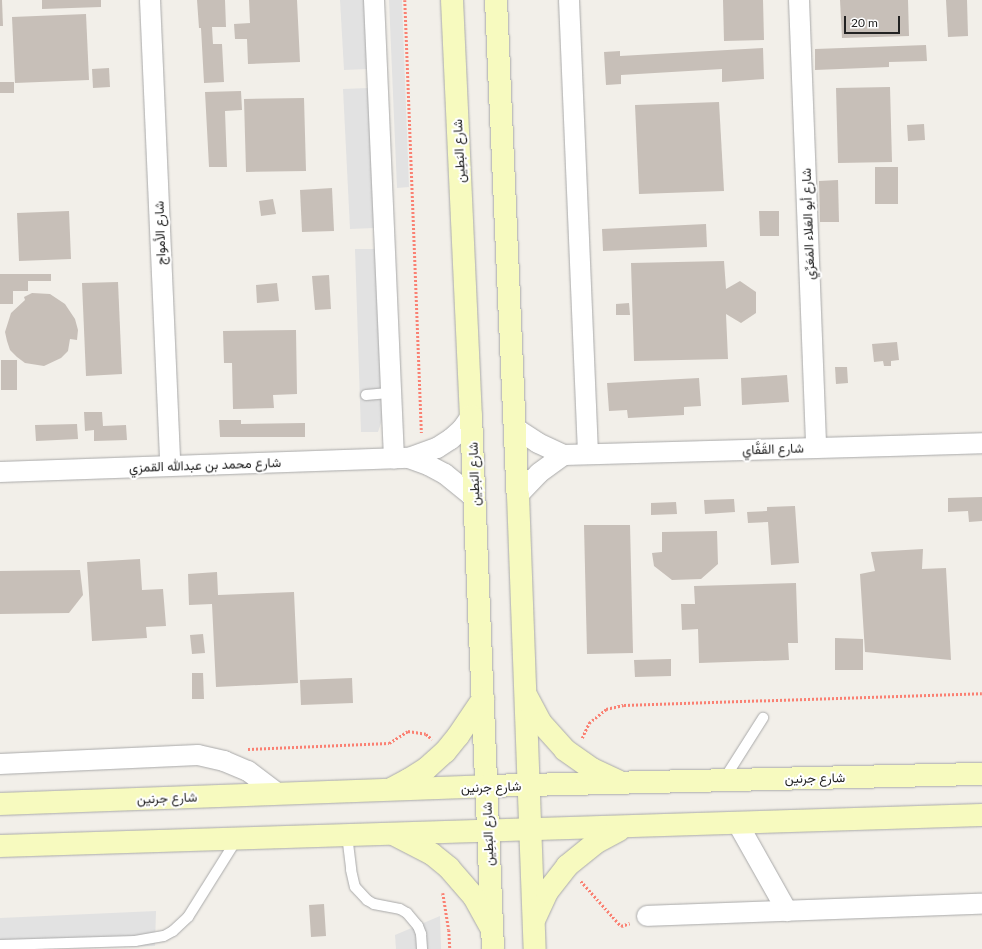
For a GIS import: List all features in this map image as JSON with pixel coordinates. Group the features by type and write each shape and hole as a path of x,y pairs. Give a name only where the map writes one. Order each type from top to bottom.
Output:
{"main road":[{"name":"شارع البَطِين","path":"452,0 475,498 492,940"},
{"path":"496,0 518,495 535,949"},
{"path":"525,692 541,723 565,750 592,769 622,783"},
{"path":"387,790 408,780 427,768 445,752 458,736 483,699"},
{"name":"شارع جرنين","path":"0,804 486,786 982,774"},
{"path":"0,846 738,824 982,815"},
{"path":"534,921 547,892 567,866 595,843 628,827"},
{"path":"392,834 432,854 449,868 474,897 492,940"}],"street":[{"name":"شارع الأمواج","path":"150,0 170,466"},
{"path":"374,0 391,393 409,457"},
{"path":"569,0 588,454"},
{"name":"شارع أبو العَلاء المَعَرِّي","path":"799,0 816,447"},
{"name":"شارع محمد بن عبدالله القمزي","path":"0,472 409,457 450,439 462,429 471,416"},
{"name":"شارع القَفَّاي","path":"515,428 538,443 564,455 982,443"},
{"path":"518,495 539,473 564,455"},
{"name":"شارع محمد بن عبدالله القمزي","path":"409,457 445,474 475,498"},
{"path":"0,764 198,755 224,761 248,771 278,794"},
{"path":"738,824 787,912"},
{"path":"647,916 982,904"}],"lane":[{"path":"366,394 391,393"},
{"path":"723,781 762,718"},
{"path":"347,835 350,870 356,887 367,900 382,906 400,909 413,919 421,934 422,949"},
{"path":"0,945 134,942 164,936 173,931 188,917 237,839"}],"path":[{"path":"405,0 409,457"},
{"path":"581,741 589,723 606,709 624,705 982,692"},
{"path":"567,866 621,926 647,916"},
{"path":"449,868 444,881 443,893 449,930 450,949"}],"shaded area":[{"path":"340,0 365,0 368,69 344,70"},
{"path":"389,0 402,0 409,187 397,188"},
{"path":"368,88 374,228 350,229 343,89"},
{"path":"355,249 375,249 382,420 378,432 361,432"},
{"path":"156,911 155,946 0,949 0,918"},
{"path":"440,916 441,949 396,949 395,935"}],"building":[{"path":"0,0 2,0 3,26 0,26"},
{"path":"42,0 101,0 101,7 42,9"},
{"path":"197,0 225,0 226,27 212,27 213,44 222,44 224,82 204,83 201,28 199,28"},
{"path":"249,0 297,0 300,62 248,64 247,39 235,39 234,24 250,23"},
{"path":"723,0 763,0 764,40 724,41"},
{"path":"840,0 908,0 909,36 842,38"},
{"path":"946,0 967,0 968,36 948,37"},
{"path":"86,14 89,80 15,83 12,17"},
{"path":"926,45 927,61 889,62 889,67 815,70 815,49"},
{"path":"763,48 764,79 722,82 722,69 621,75 621,84 606,85 604,52 620,51 620,56"},
{"path":"109,68 110,87 93,88 92,69"},
{"path":"0,82 14,82 14,93 0,93"},
{"path":"890,87 892,162 838,163 836,88"},
{"path":"241,91 242,110 225,111 227,167 209,167 205,92"},
{"path":"304,98 306,171 246,172 244,99"},
{"path":"719,102 724,191 639,194 635,105"},
{"path":"924,124 925,140 908,141 907,125"},
{"path":"875,167 898,167 898,204 875,204"},
{"path":"838,180 839,222 820,222 819,181"},
{"path":"332,188 334,231 302,232 300,190"},
{"path":"273,199 276,214 261,216 259,201"},
{"path":"69,211 71,259 19,261 17,213"},
{"path":"759,211 779,211 779,236 760,236"},
{"path":"706,224 707,247 603,251 602,229"},
{"path":"724,261 726,289 740,281 756,292 756,313 741,323 726,314 728,359 634,361 631,263"},
{"path":"0,274 51,274 51,281 28,281 28,291 13,291 13,304 0,304"},
{"path":"329,275 331,309 315,310 312,276"},
{"path":"118,282 122,374 86,376 82,283"},
{"path":"277,283 279,301 257,303 256,285"},
{"path":"32,293 50,294 65,304 75,319 78,330 77,340 70,339 68,351 61,358 44,366 25,363 17,357 10,350 5,332 11,313 25,300 24,297"},
{"path":"629,303 630,315 616,315 616,304"},
{"path":"296,330 297,394 273,395 274,408 233,409 232,363 224,363 223,331"},
{"path":"897,342 899,360 891,361 891,366 884,366 883,361 874,362 872,344"},
{"path":"1,360 17,360 17,390 1,390"},
{"path":"835,367 847,367 848,383 836,384"},
{"path":"787,375 789,402 742,405 741,378"},
{"path":"699,378 701,406 684,407 684,415 628,418 627,410 609,411 607,383"},
{"path":"84,412 102,412 103,426 126,425 127,440 94,441 94,430 85,431"},
{"path":"219,420 241,420 241,424 305,423 305,437 220,437"},
{"path":"77,424 78,439 36,441 35,425"},
{"path":"982,497 982,521 969,522 968,511 948,512 948,498"},
{"path":"734,499 735,512 705,514 704,500"},
{"path":"676,502 677,514 651,515 651,503"},
{"path":"795,506 799,563 771,565 768,522 748,523 747,512 767,511 767,507"},
{"path":"584,525 630,525 633,653 587,654"},
{"path":"717,531 718,564 701,579 672,580 654,566 652,553 662,552 662,532"},
{"path":"923,549 922,569 946,568 951,660 865,652 860,574 875,571 871,552"},
{"path":"140,559 142,590 163,589 166,626 146,627 147,638 92,641 87,562"},
{"path":"80,570 83,595 69,613 0,614 0,571"},
{"path":"217,572 218,595 294,592 298,683 216,687 212,604 189,605 188,574"},
{"path":"796,583 798,643 788,643 789,660 699,663 698,629 682,630 681,604 695,604 694,586"},
{"path":"203,634 205,653 192,654 190,635"},
{"path":"835,638 863,639 863,670 835,670"},
{"path":"671,659 671,676 635,677 634,660"},
{"path":"192,673 203,673 204,699 192,699"},
{"path":"352,678 353,703 301,705 300,680"},
{"path":"324,904 326,936 311,937 309,905"}]}
